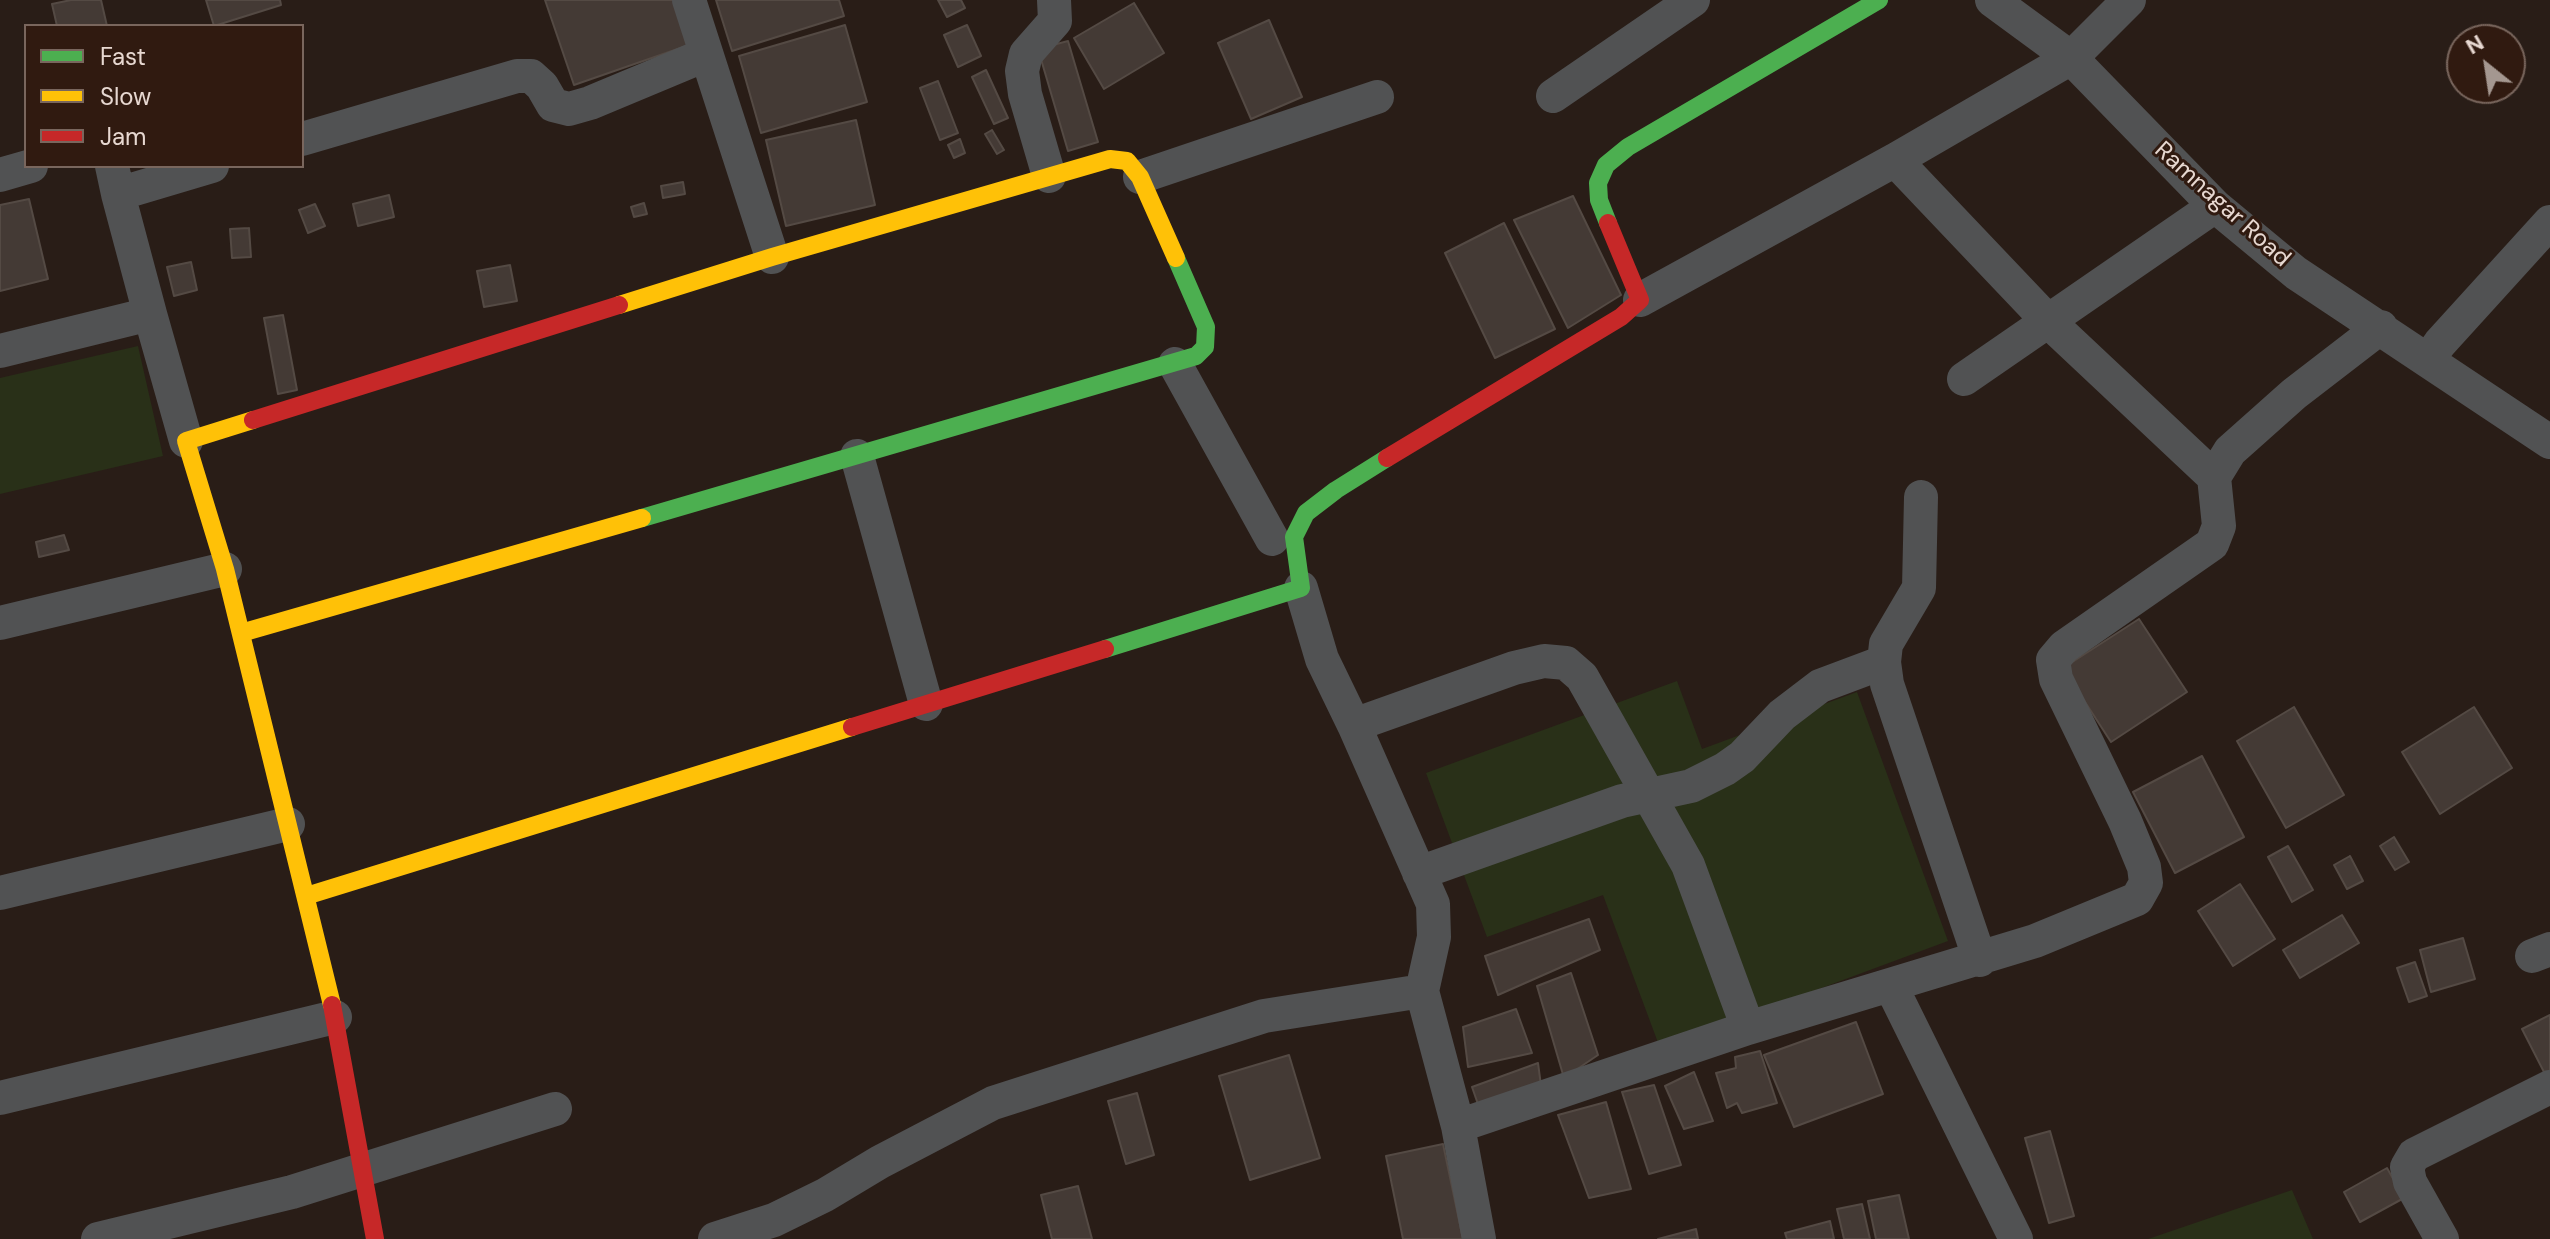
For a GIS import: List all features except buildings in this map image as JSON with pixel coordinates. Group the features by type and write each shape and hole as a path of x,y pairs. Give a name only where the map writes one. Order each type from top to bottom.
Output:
{"street":[{"path":"689,0 772,257"},
{"path":"1049,176 1025,94 1022,71 1026,54 1055,21 1054,0"},
{"path":"1553,96 1693,0"},
{"path":"1640,300 1599,200 1598,183 1606,165 1628,147 1879,0"},
{"name":"Ramnagar Road","path":"1992,0 2071,58 2215,206 2296,273 2550,442"},
{"path":"1479,1239 1458,1126 1422,991 1434,937 1433,904 1322,659 1301,588 1294,537 1306,513 1336,490 1446,420 1621,317 1640,300 1895,160 2071,58 2129,0"},
{"path":"304,138 517,76 531,76 542,86 553,105 569,109 705,55"},
{"path":"1140,177 1377,97"},
{"path":"186,441 772,257 1110,159 1127,161 1140,177 1206,327 1205,347 1196,356 1175,364 241,633"},
{"path":"1895,160 2048,321 2214,477"},
{"path":"0,175 24,168"},
{"path":"198,168 115,180 150,314 225,569 306,896 335,1017 375,1239"},
{"path":"1964,379 2215,206"},
{"path":"2428,360 2550,222"},
{"path":"0,351 150,314"},
{"path":"1458,1126 1748,1028 1980,960 2137,899 2146,883 2144,867 2056,679 2053,660 2064,647 2212,544 2219,526 2214,477 2230,451 2294,394 2381,327"},
{"path":"1175,364 1272,539"},
{"path":"857,456 926,704"},
{"path":"1921,497 1919,588 1886,644 1884,662 1887,684 1980,960"},
{"path":"0,623 225,569"},
{"path":"306,896 1301,588"},
{"path":"1354,725 1514,668 1544,661 1566,663 1582,677 1688,865 1748,1028"},
{"path":"1419,873 1562,821 1691,786 1742,757 1782,715 1820,686 1884,662"},
{"path":"0,893 288,824"},
{"path":"1891,986 2014,1238"},
{"path":"715,1239 774,1220 813,1202 880,1162 993,1103 1264,1016 1422,991"},
{"path":"0,1098 335,1017"},
{"path":"2442,1239 2410,1182 2407,1167 2414,1155 2550,1087"},
{"path":"98,1239 292,1192 555,1109"}],"green space":[{"path":"138,346 163,456 0,494 0,378"},
{"path":"1677,681 1702,749 1857,692 1948,941 1660,1048 1603,895 1487,937 1426,773"},
{"path":"2292,1190 2313,1239 2148,1239"}],"traffic: fast":[{"path":"1608,223 1599,200 1598,183 1606,165 1628,147 1879,0"},
{"path":"642,518 1196,356 1205,347 1206,327 1176,258"},
{"path":"1105,649 1301,588 1294,537 1306,513 1387,458"}],"traffic: slow":[{"path":"619,305 772,257 1110,159 1127,161 1140,177 1176,258"},
{"path":"253,420 186,441 225,569 332,1005"},
{"path":"241,633 642,518"},
{"path":"306,896 852,727"}],"traffic: jam":[{"path":"1387,458 1621,317 1640,300 1608,223"},
{"path":"253,420 619,305"},
{"path":"852,727 1105,649"},
{"path":"332,1005 375,1239"}]}
